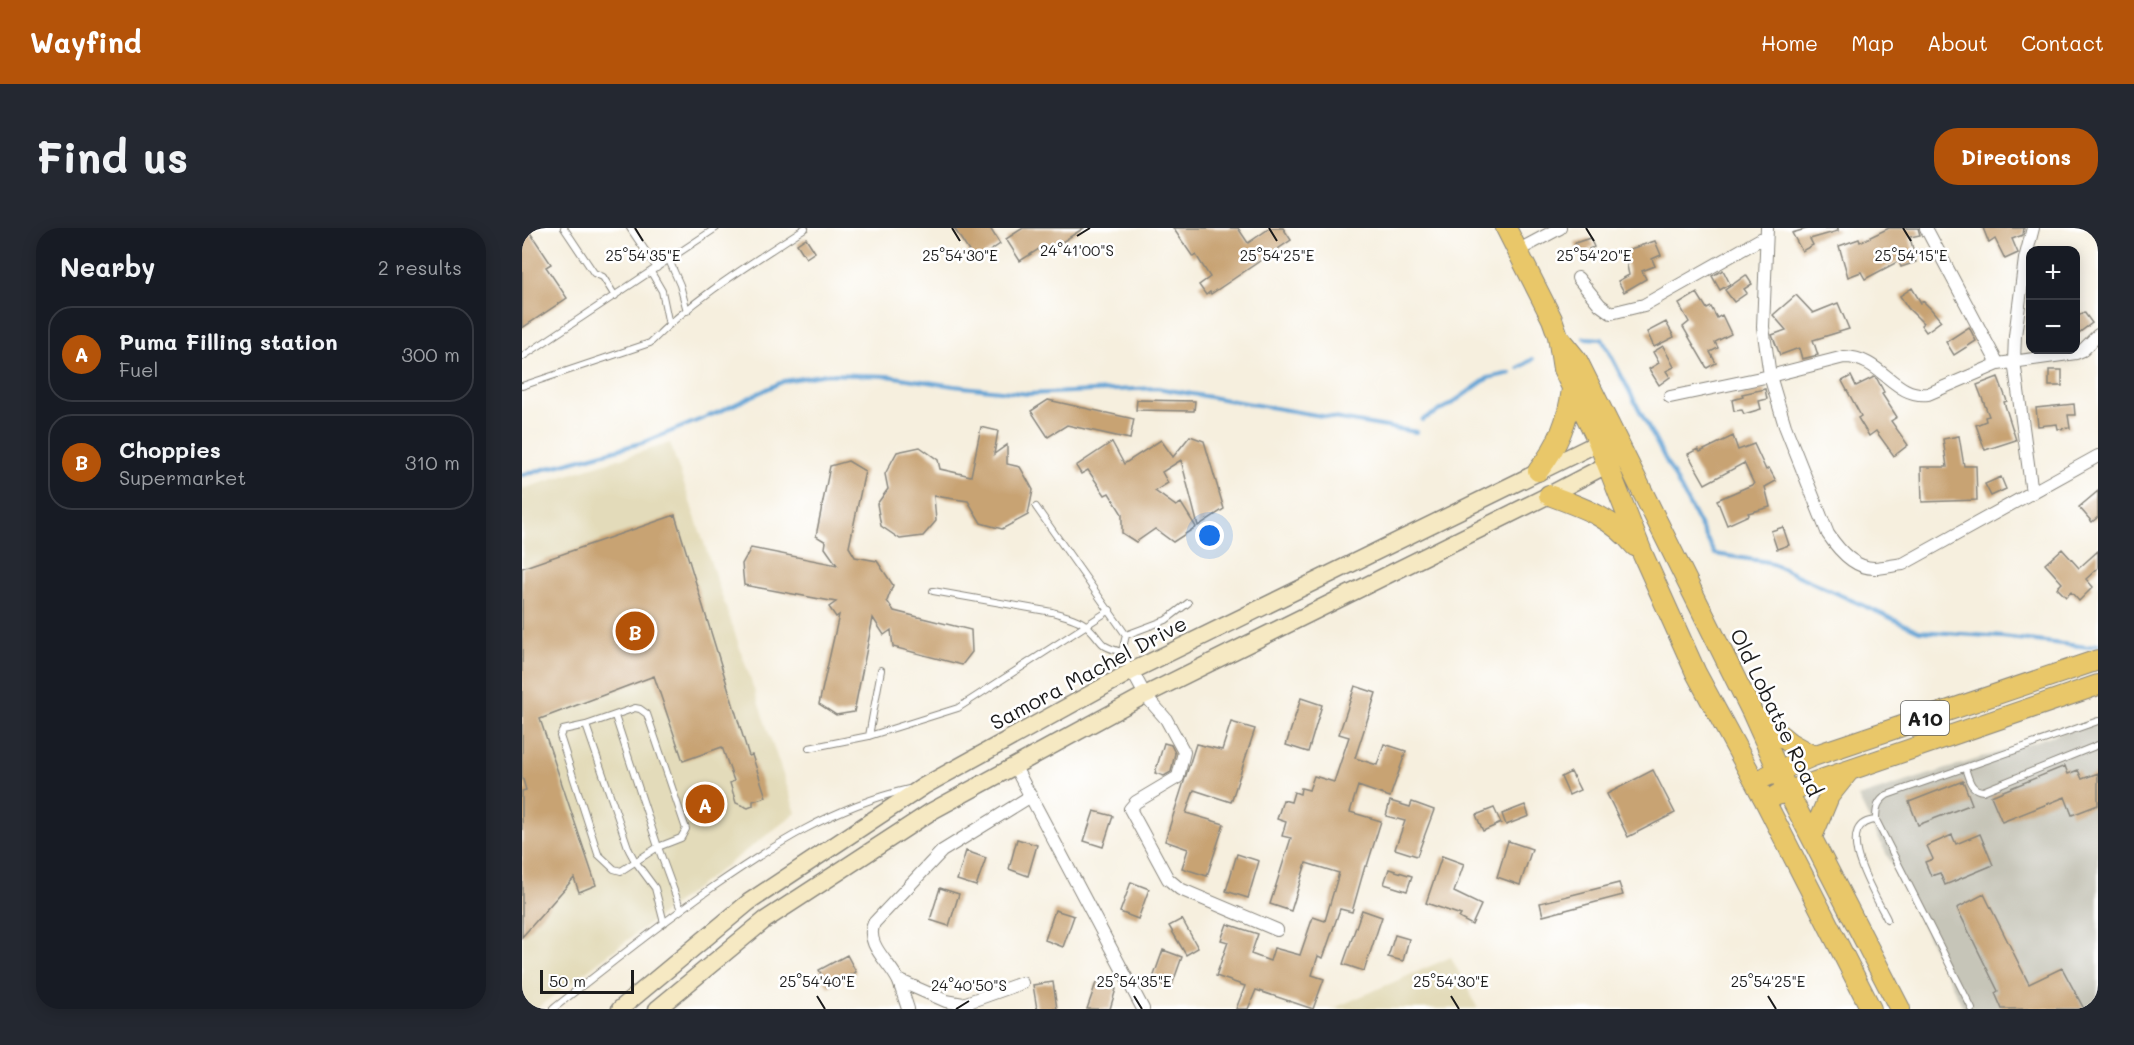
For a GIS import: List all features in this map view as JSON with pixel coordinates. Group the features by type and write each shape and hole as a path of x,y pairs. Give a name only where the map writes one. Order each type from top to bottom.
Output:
{"main road":[{"path":"1506,228 1552,320 1558,336 1563,369 1572,389 1606,438"},
{"path":"1558,336 1577,360 1606,438"},
{"path":"1538,471 1558,441 1570,407 1572,389"},
{"name":"Old Lobatse Road","path":"1606,438 1751,710 1788,792 1900,1009"},
{"name":"Samora Machel Drive","path":"620,1009 749,902 924,786 1132,670 1606,438"},
{"path":"657,1009 765,920 932,811 1145,695 1550,495 1616,460"},
{"name":"Old Lobatse Road","path":"1616,460 1643,555 1696,674 1764,799 1871,1009"},
{"path":"1550,495 1596,513 1611,522 1643,555"},
{"name":"A10","path":"1754,780 1779,772 1813,756 2098,660"},
{"name":"A10","path":"1764,799 2098,685"},
{"path":"1751,710 1790,743 1813,756"},
{"path":"1812,837 1829,796 1851,769"}],"street":[{"path":"1517,251 1541,232 1560,228"},
{"path":"1926,228 1998,364"},
{"path":"2032,493 2014,362 2025,259 2033,228"},
{"path":"1578,278 1605,309 1611,313 1625,311 1644,305 1766,232"},
{"path":"1766,232 1763,327 1770,376 1785,426 1828,534 1836,546 1860,565 1874,568 1903,564 2098,456"},
{"path":"1670,397 1770,376 1833,359 1855,357 1873,365 1905,391 1919,395 1937,392 1998,364 2068,356 2083,350 2098,335"},
{"path":"1132,670 1145,695 1166,719 1184,752 1178,777 1136,802 1130,809 1168,879 1180,889 1277,930"},
{"path":"1014,765 1143,1009"},
{"path":"908,1009 898,980 873,943 871,936 874,923 942,851 1031,796"},
{"path":"898,980 953,1004 963,1004 1022,983"}],"lane":[{"path":"564,228 594,273 603,277 615,296"},
{"path":"630,228 654,270 662,291 669,325"},
{"path":"522,357 716,228"},
{"path":"522,386 650,343 715,288 805,228"},
{"path":"669,260 680,285 687,311"},
{"path":"1036,507 1126,634 1122,652 1132,670"},
{"path":"933,591 1052,612 1087,626 1105,648 1122,652"},
{"path":"1126,634 1166,620 1188,603"},
{"path":"808,748 869,736 934,718 958,708 1110,609"},
{"path":"869,736 881,670"},
{"path":"635,708 647,714 686,830 681,838 658,847 621,871 617,871 602,858 597,849 560,736 563,730 586,725 635,708"},
{"path":"615,716 681,910"},
{"path":"1972,1009 1876,820 1876,807 1887,795 2098,721"},
{"path":"586,725 627,843 635,861 655,888 664,923"},
{"path":"1965,768 1972,787 1977,791 1983,791 2098,745"},
{"path":"553,1009 681,910 762,852 807,827 877,796 924,786"},
{"path":"1876,820 1867,820 1858,827 1855,836 1856,852 1887,919"}],"shaded area":[{"path":"670,443 796,813 536,1009 522,1009 522,489"},
{"path":"2098,721 2098,1009 1964,1009 1858,797"},
{"path":"1451,957 1478,1009 1332,1009"}],"building":[{"path":"522,228 527,228 551,264 546,267 567,298 522,328"},
{"path":"954,228 990,228 1000,244 975,261"},
{"path":"1023,228 1084,228 1045,253 1042,247 1020,261 1006,239"},
{"path":"1173,228 1238,228 1248,243 1270,228 1283,228 1291,240 1211,294 1210,292 1206,295 1199,285 1210,277 1196,255 1193,257"},
{"path":"1809,228 1838,228 1838,231 1810,239 1813,245 1802,251 1792,233"},
{"path":"1889,228 1918,228 1920,235 1910,237 1916,262 1901,267 1899,261 1865,279 1861,272 1848,277 1839,246 1859,239 1860,242"},
{"path":"1983,228 2024,228 2023,235 2012,239 2018,253 2005,259 1995,239 1989,243"},
{"path":"806,238 815,252 806,258 797,244"},
{"path":"1590,238 1594,247 1579,255 1575,243"},
{"path":"1655,241 1661,255 1652,259 1655,266 1642,271 1646,279 1624,292 1618,281 1629,275 1624,251"},
{"path":"1723,270 1730,284 1720,290 1712,276"},
{"path":"1746,275 1752,284 1744,289 1747,293 1734,302 1725,290"},
{"path":"1912,288 1921,303 1923,301 1941,321 1926,332 1921,325 1923,323 1900,296"},
{"path":"1697,293 1707,309 1711,307 1717,318 1722,315 1731,334 1715,342 1718,348 1710,352 1716,363 1707,368 1683,327 1689,322 1679,304"},
{"path":"1796,295 1813,313 1838,303 1849,329 1813,340 1818,355 1802,359 1799,348 1780,355 1772,335 1786,330 1773,315"},
{"path":"2084,312 2092,323 2080,332 2080,315"},
{"path":"1666,322 1674,337 1654,347 1647,332"},
{"path":"1969,327 1976,341 1954,355 1946,342"},
{"path":"1663,346 1674,367 1666,371 1670,377 1659,385 1649,369 1659,363 1653,352"},
{"path":"2049,370 2062,370 2062,386 2049,386"},
{"path":"1851,376 1856,386 1874,377 1884,392 1882,394 1897,417 1891,421 1908,445 1894,456 1876,431 1869,436 1858,418 1861,416 1842,381"},
{"path":"1998,377 2007,401 2004,402 2016,440 1985,450 1976,425 1986,421 1985,417 1989,416 1977,385"},
{"path":"1765,389 1767,399 1759,401 1761,409 1744,414 1742,410 1734,411 1732,400 1743,397 1742,394"},
{"path":"1048,400 1134,419 1130,439 1067,425 1048,437 1031,411"},
{"path":"1137,400 1195,401 1194,411 1136,410"},
{"path":"2074,404 2075,415 2068,415 2070,428 2058,429 2057,424 2038,426 2036,408"},
{"path":"981,427 998,431 994,454 1007,445 1007,464 1020,467 1033,490 1028,515 1002,529 981,523 968,501 934,496 936,521 923,536 900,539 881,526 877,504 888,489 885,474 897,452 920,447 938,460 940,469 971,476"},
{"path":"1190,436 1204,441 1224,509 1198,526 1181,460 1162,472 1168,483 1155,491 1176,506 1181,503 1196,527 1173,542 1155,529 1136,542 1122,533 1122,514 1109,493 1105,495 1088,470 1081,474 1076,466 1112,442 1124,464 1161,440 1173,457"},
{"path":"1733,436 1738,450 1754,444 1766,470 1769,468 1776,481 1765,487 1770,507 1748,513 1749,515 1727,525 1717,500 1754,484 1744,463 1705,484 1688,454 1698,449 1700,452"},
{"path":"1959,436 1964,466 1976,466 1977,500 1922,502 1921,467 1947,467 1943,439"},
{"path":"848,461 865,471 849,547 855,557 877,561 893,585 887,601 894,611 971,630 972,652 962,665 893,647 891,630 884,635 873,618 854,712 836,715 819,704 839,615 836,617 829,607 836,602 744,585 742,564 751,548 837,565 825,548 826,542 816,536 830,466"},
{"path":"2001,477 2006,489 1991,496 1985,484"},
{"path":"2098,491 2098,517 2092,522 2079,507"},
{"path":"675,515 749,756 752,755 766,797 753,801 753,806 748,808 736,803 730,783 734,781 722,747 683,761 654,676 540,719 596,885 579,892 574,878 522,937 522,791 526,790 522,776 522,568"},
{"path":"1783,527 1789,545 1777,549 1771,531"},
{"path":"2062,549 2079,568 2098,551 2098,568 2086,579 2093,587 2079,601 2071,592 2066,597 2057,588 2062,583 2045,564"},
{"path":"1355,686 1376,693 1355,758 1377,765 1384,744 1406,751 1390,797 1358,786 1350,812 1381,821 1352,912 1340,909 1323,958 1318,956 1312,975 1324,979 1313,1009 1256,990 1248,1009 1236,1009 1245,986 1216,976 1228,942 1221,940 1227,924 1258,934 1251,954 1270,961 1274,948 1300,955 1313,917 1325,921 1339,873 1306,863 1291,911 1270,904 1291,838 1282,836 1286,822 1277,819 1283,800 1291,802 1294,792 1300,794 1301,788 1309,790 1314,776 1334,782 1349,737 1339,734"},
{"path":"1301,698 1322,705 1308,752 1286,745"},
{"path":"1231,722 1255,729 1231,802 1194,790 1186,813 1224,824 1207,876 1182,868 1188,849 1165,841 1196,744 1222,750"},
{"path":"1164,743 1171,745 1175,753 1171,772 1164,776 1155,773"},
{"path":"2065,766 2068,774 2078,770 2082,779 2098,773 2098,805 2072,815 2065,797 2002,822 1991,796"},
{"path":"1653,770 1675,813 1628,837 1607,794"},
{"path":"1571,772 1580,790 1569,795 1561,777"},
{"path":"1963,781 1972,804 1918,825 1909,802"},
{"path":"1390,801 1410,807 1412,802 1434,810 1417,856 1395,849 1405,821 1386,816"},
{"path":"1525,805 1529,816 1506,825 1502,814"},
{"path":"1494,808 1501,823 1483,831 1476,815"},
{"path":"1094,811 1113,816 1103,847 1084,841"},
{"path":"1980,834 1993,865 1945,885 1940,873 1931,876 1925,862 1933,859 1927,846 1952,835 1956,844"},
{"path":"1017,839 1037,845 1028,876 1009,869"},
{"path":"1508,841 1532,849 1520,885 1497,877"},
{"path":"966,851 986,858 976,886 957,880"},
{"path":"1237,854 1259,861 1248,898 1226,891"},
{"path":"1442,856 1464,864 1454,892 1481,905 1472,925 1459,918 1461,915 1426,903"},
{"path":"1389,869 1412,876 1407,891 1384,884"},
{"path":"1131,882 1149,889 1138,919 1120,912"},
{"path":"1619,883 1623,895 1543,916 1540,903"},
{"path":"940,888 959,894 949,926 930,920"},
{"path":"1984,894 2029,984 2062,968 2084,1009 2002,1009 1995,993 1998,991 1957,908"},
{"path":"1055,910 1074,916 1063,947 1045,940"},
{"path":"1362,910 1382,917 1364,971 1343,964"},
{"path":"1182,919 1198,948 1186,955 1169,926"},
{"path":"1395,935 1409,939 1403,961 1388,957"},
{"path":"1163,950 1182,957 1171,988 1152,981"},
{"path":"847,955 856,972 828,987 819,970"},
{"path":"1053,982 1057,1009 1037,1009 1033,985"},
{"path":"1096,983 1116,989 1110,1009 1087,1009"}],"waterway":[{"path":"1584,338 1602,339 1715,554 1768,562 1919,631 2002,637 2088,647 2098,644"},
{"path":"1519,368 1533,359"},
{"path":"1422,420 1448,406 1488,378 1511,373"},
{"path":"522,475 645,442 721,411 784,381 827,374 888,376 1028,394 1157,388 1416,432"}],"place":[{"name":"Choppies","path":"635,631"},
{"name":"Puma Filling station","path":"705,804"}]}
